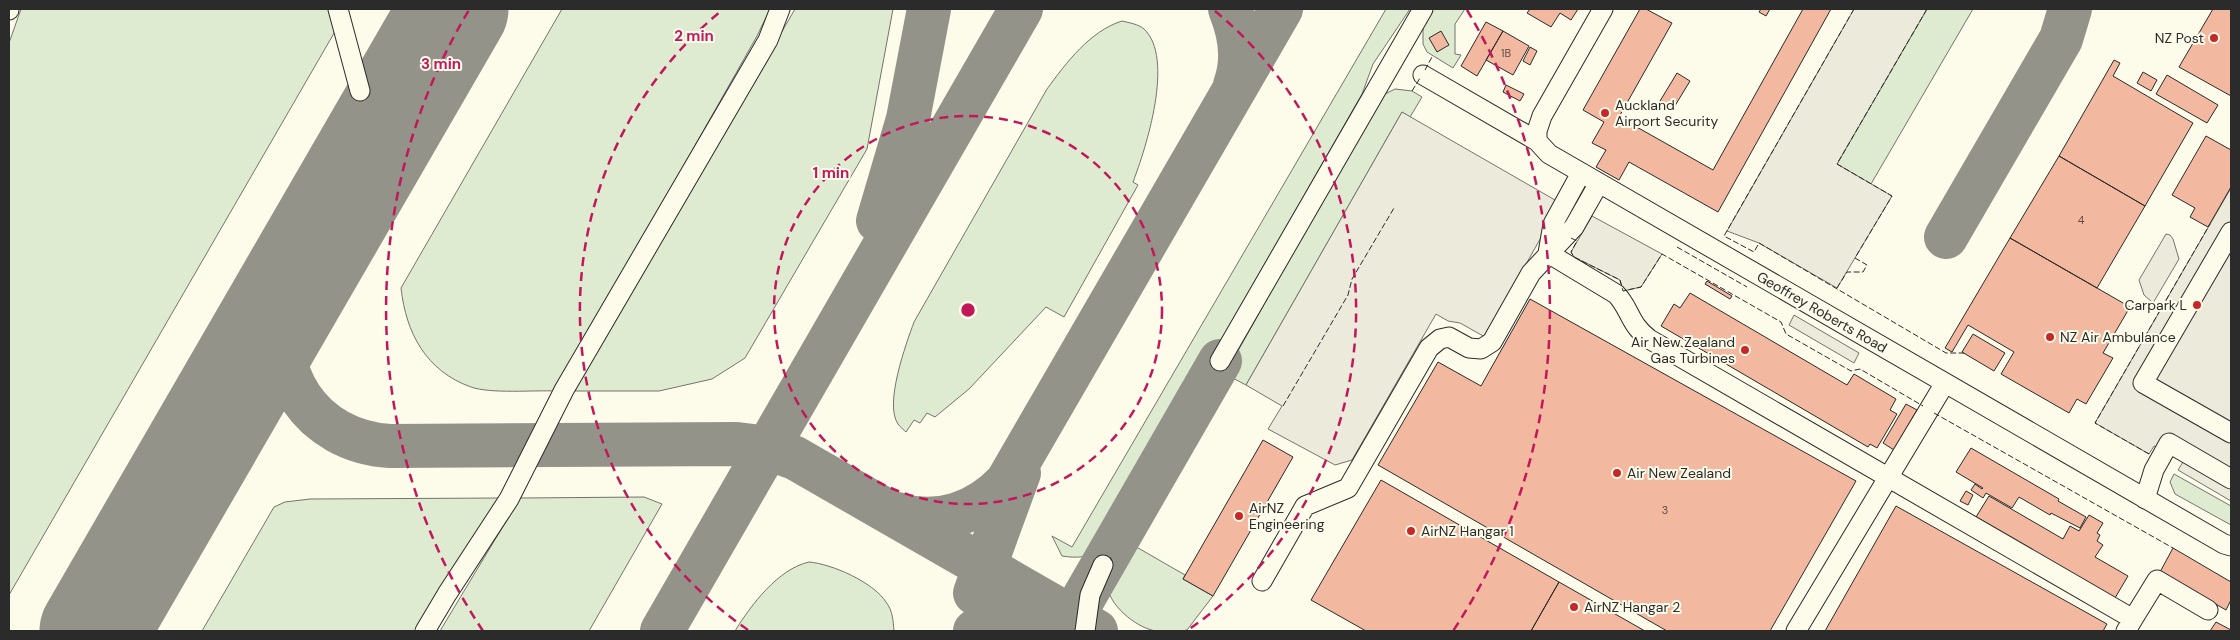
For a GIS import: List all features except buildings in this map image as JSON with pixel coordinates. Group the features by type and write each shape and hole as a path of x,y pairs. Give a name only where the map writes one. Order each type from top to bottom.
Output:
{"street":[{"path":"338,9 360,91"},
{"path":"425,631 509,498 564,390 768,40 780,9"},
{"path":"1220,361 1423,9"},
{"path":"1537,141 1537,131 1544,111 1603,9"},
{"name":"Geoffrey Roberts Road","path":"1423,75 1537,141 1549,154 1581,173 2229,547"},
{"path":"1548,253 1553,224 1581,173"},
{"path":"1262,582 1305,506 1348,488 1430,348 1440,339 1449,337 1469,348 1481,349 1492,342 1531,273 1574,227 1599,183"},
{"path":"2231,232 2143,383 2231,433"},
{"path":"1548,253 1616,294 1639,332 1649,340 1889,476 2130,625 2157,580 2208,610"},
{"path":"1796,631 1945,383"},
{"path":"2145,499 2178,448 2231,479"},
{"path":"1085,631 1090,596 1103,565"}],"green space":[{"path":"21,9 331,9 337,28 9,595 9,43"},
{"path":"562,9 770,9 757,36 556,391 479,389 455,380 430,361 413,335 401,288"},
{"path":"795,9 893,9 867,149 745,358 712,379 659,391 574,391"},
{"path":"1386,9 1410,9 1373,64 1362,94 1111,533 1101,547 1089,555 1082,557 1062,556 1052,536 1072,547"},
{"path":"1432,9 1465,9 1455,24 1455,54 1461,55 1453,68 1427,52 1423,44 1423,22"},
{"path":"1927,9 1973,9 1871,184 1837,164"},
{"path":"1122,21 1144,29 1153,43 1157,60 1158,81 1155,104 1145,148 1133,182 1138,185 1064,317 1046,307 969,389 935,417 927,413 920,423 914,420 906,432 898,424 894,415 893,403 898,374 914,322 1047,89 1062,69 1089,40 1099,32"},
{"path":"1395,89 1412,91 1422,97 1410,117 1402,112 1246,385 1225,374 1369,117 1383,95"},
{"path":"2174,474 2231,506 2231,525 2175,494 2170,482"},
{"path":"644,497 662,504 589,631 440,631 520,498"},
{"path":"500,498 438,591 415,631 202,631 274,507 285,502 310,499"},
{"path":"1126,541 1185,575 1183,579 1213,596 1187,630 1160,632 1148,629 1132,620 1117,607 1108,591 1107,583 1109,572"},
{"path":"809,562 840,570 872,588 888,605 894,631 735,631 766,589 787,572"}],"shaded area":[{"path":"1854,9 1927,9 1837,164 1892,196 1837,288 1759,243 1727,231"},
{"path":"1402,112 1555,200 1557,209 1485,337 1460,323 1448,321 1436,314 1352,460 1335,465 1268,429 1282,406 1246,385"},
{"name":"Carpark L","path":"2231,188 2231,501 2178,470 2183,462 2154,446 2149,454 2095,423"},
{"path":"1592,216 1662,254 1641,287 1623,291 1620,280 1574,257 1571,252"},
{"path":"2166,234 2170,235 2173,239 2179,259 2153,303 2144,295 2139,280"},
{"path":"1794,315 1859,353 1854,363 1789,325"}],"taxiway":[{"path":"878,221 908,119 929,9"},
{"path":"662,631 1021,9"},
{"path":"1230,9 1240,47 1238,76 1235,85"},
{"path":"897,514 927,519 942,518 956,514 983,502 1007,482 1281,9"},
{"path":"1946,237 2061,39 2070,9"},
{"path":"288,297 283,325 284,351 290,376 301,398 317,416 338,431 362,441 390,446 737,444 768,448 795,458 1096,631"},
{"path":"975,631 998,619 1022,614 1047,613 1072,618 1220,361"},
{"path":"975,593 1019,473"}],"runway":[{"path":"94,631 454,9"}],"fence":[{"path":"1854,9 1724,236 1754,252 1759,243 1946,353 1964,353"},
{"path":"1837,288 1847,272 1863,272 1867,265 1855,258 1892,196 1837,164 1927,9"},
{"path":"1425,70 1432,57"},
{"path":"1412,91 1420,78"},
{"path":"1283,406 1348,295 1352,279 1394,208"},
{"path":"2149,454 2095,423 2210,224"},
{"path":"1571,238 1577,241 1571,252 1574,257 1620,280 1623,291 1641,287 1662,254 1781,322 1786,334 1851,371 1860,369 1923,406"},
{"path":"1677,247 1747,287"},
{"path":"1934,413 2173,548"}],"place":[{"name":"NZ Post","path":"2214,38"},
{"name":"Auckland Airport Security","path":"1605,113"},
{"name":"Carpark L","path":"2197,305"},
{"name":"NZ Air Ambulance","path":"2050,337"},
{"name":"Air New Zealand Gas Turbines","path":"1745,350"},
{"name":"Air New Zealand","path":"1617,473"},
{"name":"AirNZ Engineering","path":"1239,516"},
{"name":"AirNZ Hangar 1","path":"1411,531"},
{"name":"AirNZ Hangar 2","path":"1574,607"}]}
